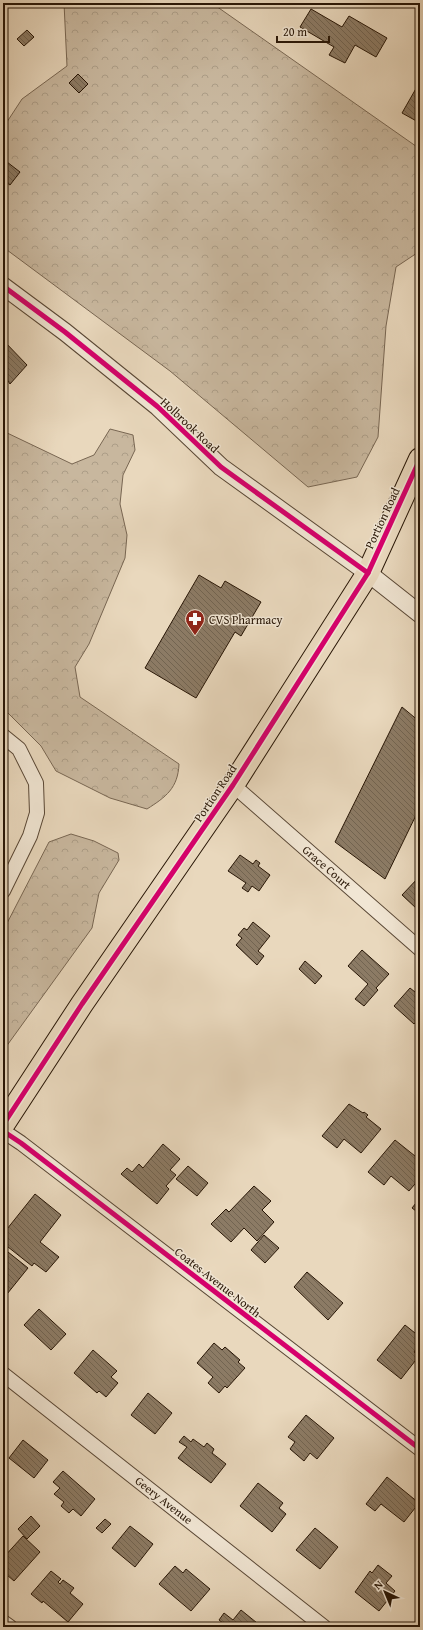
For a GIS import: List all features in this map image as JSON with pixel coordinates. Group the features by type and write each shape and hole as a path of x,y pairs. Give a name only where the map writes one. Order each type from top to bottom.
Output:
{"main road":[{"name":"Portion Road","path":"3,1125 82,1004 233,785 368,573 420,459"}],"street":[{"name":"Holbrook Road","path":"3,286 65,332 158,407 221,467 368,573 420,614"},
{"path":"3,736 19,749 36,783 37,813 30,836 3,891"},
{"name":"Grace Court","path":"233,785 420,949"},
{"name":"Coates Avenue North","path":"3,1131 21,1143 420,1449"},
{"name":"Geery Avenue","path":"3,1374 324,1627"},
{"path":"3,1622 10,1627"}],"green space":[{"path":"64,3 208,3 216,6 420,149 420,251 396,267 386,326 378,437 357,477 308,487 170,371 3,247 3,128 22,99 67,66"},
{"path":"110,429 133,435 135,450 123,475 120,504 127,535 125,558 89,644 75,667 80,697 179,764 176,779 170,791 147,809 110,798 56,771 41,746 3,708 3,431 72,464 94,455"},
{"path":"3,783 8,810 3,837"},
{"path":"71,834 94,841 118,853 119,860 99,893 92,928 3,1051 3,931 49,842"}],"building":[{"path":"311,9 342,27 349,16 387,38 376,57 355,45 345,63 329,55 334,47 300,27"},
{"path":"27,30 34,37 24,46 17,39"},
{"path":"78,74 88,84 79,93 69,83"},
{"path":"418,85 420,86 420,123 402,113"},
{"path":"7,162 20,172 10,185 3,180 3,167"},
{"path":"3,340 27,365 10,384 8,381 3,386"},
{"path":"199,575 221,588 225,581 261,602 241,636 235,632 196,698 145,668"},
{"path":"402,707 420,722 420,807 385,879 335,842"},
{"path":"240,855 253,864 256,860 260,863 258,866 270,875 259,891 252,886 248,892 242,888 246,883 228,871"},
{"path":"419,877 420,906 417,909 402,895"},
{"path":"253,922 270,936 258,951 264,956 257,965 236,945 242,938 238,935 244,928 247,930"},
{"path":"362,950 389,974 376,988 378,990 364,1006 355,999 368,984 348,966"},
{"path":"305,961 322,976 315,984 299,969"},
{"path":"410,988 420,996 420,1018 414,1024 394,1006"},
{"path":"349,1104 368,1115 366,1117 381,1129 361,1153 344,1139 337,1148 322,1136"},
{"path":"395,1140 420,1160 420,1178 409,1191 391,1176 384,1185 368,1172"},
{"path":"163,1144 180,1159 170,1170 176,1175 166,1186 169,1189 157,1204 121,1174 127,1168 132,1172 139,1164 143,1168"},
{"path":"188,1166 208,1183 197,1196 176,1179"},
{"path":"254,1186 271,1201 262,1210 274,1222 257,1241 244,1228 231,1242 211,1224 226,1209 229,1212"},
{"path":"35,1194 61,1215 40,1242 59,1257 46,1272 34,1263 32,1266 3,1243 3,1234"},
{"path":"420,1198 420,1214 412,1208"},
{"path":"264,1235 279,1248 265,1263 251,1250"},
{"path":"3,1248 28,1268 3,1299"},
{"path":"307,1272 343,1303 328,1320 294,1287"},
{"path":"39,1309 66,1334 51,1350 24,1325"},
{"path":"405,1325 420,1337 420,1344 414,1352 419,1356 401,1379 377,1360"},
{"path":"214,1343 222,1350 225,1347 240,1360 238,1362 245,1368 227,1388 225,1386 219,1393 208,1383 213,1377 197,1363"},
{"path":"93,1350 117,1371 111,1377 118,1383 106,1397 99,1391 97,1393 74,1373"},
{"path":"148,1393 172,1413 155,1434 131,1415"},
{"path":"306,1415 334,1438 317,1459 310,1453 304,1461 290,1449 295,1442 288,1437"},
{"path":"184,1436 191,1442 193,1439 204,1447 207,1443 214,1449 212,1453 226,1464 211,1483 178,1458 187,1447 179,1442"},
{"path":"23,1440 48,1460 34,1478 9,1458"},
{"path":"63,1471 95,1499 81,1516 73,1509 69,1513 61,1506 64,1502 54,1494 60,1488 53,1482"},
{"path":"387,1477 419,1503 404,1522 381,1504 375,1511 366,1504"},
{"path":"258,1483 283,1503 279,1508 286,1514 272,1532 240,1506"},
{"path":"31,1516 40,1526 27,1539 18,1529"},
{"path":"105,1519 111,1524 102,1533 96,1528"},
{"path":"130,1526 153,1544 135,1567 112,1548"},
{"path":"315,1528 338,1547 320,1569 296,1550"},
{"path":"23,1536 40,1552 14,1581 7,1575 3,1579 3,1558"},
{"path":"378,1565 392,1576 386,1583 395,1591 379,1611 355,1592 370,1571 372,1573"},
{"path":"175,1566 183,1573 186,1569 210,1589 191,1611 159,1584"},
{"path":"51,1571 61,1579 58,1582 60,1584 63,1580 74,1588 70,1593 83,1604 68,1622 43,1601 42,1603 31,1594"},
{"path":"241,1610 262,1627 228,1627 219,1620 224,1613 233,1620"}],"cycle path":[{"path":"3,286 65,332 158,407 221,467 368,573"},
{"path":"3,1125 82,1004 233,785 368,573 420,459"},
{"path":"3,1131 21,1143 420,1449"}],"place":[{"name":"CVS Pharmacy","path":"195,636"}]}
